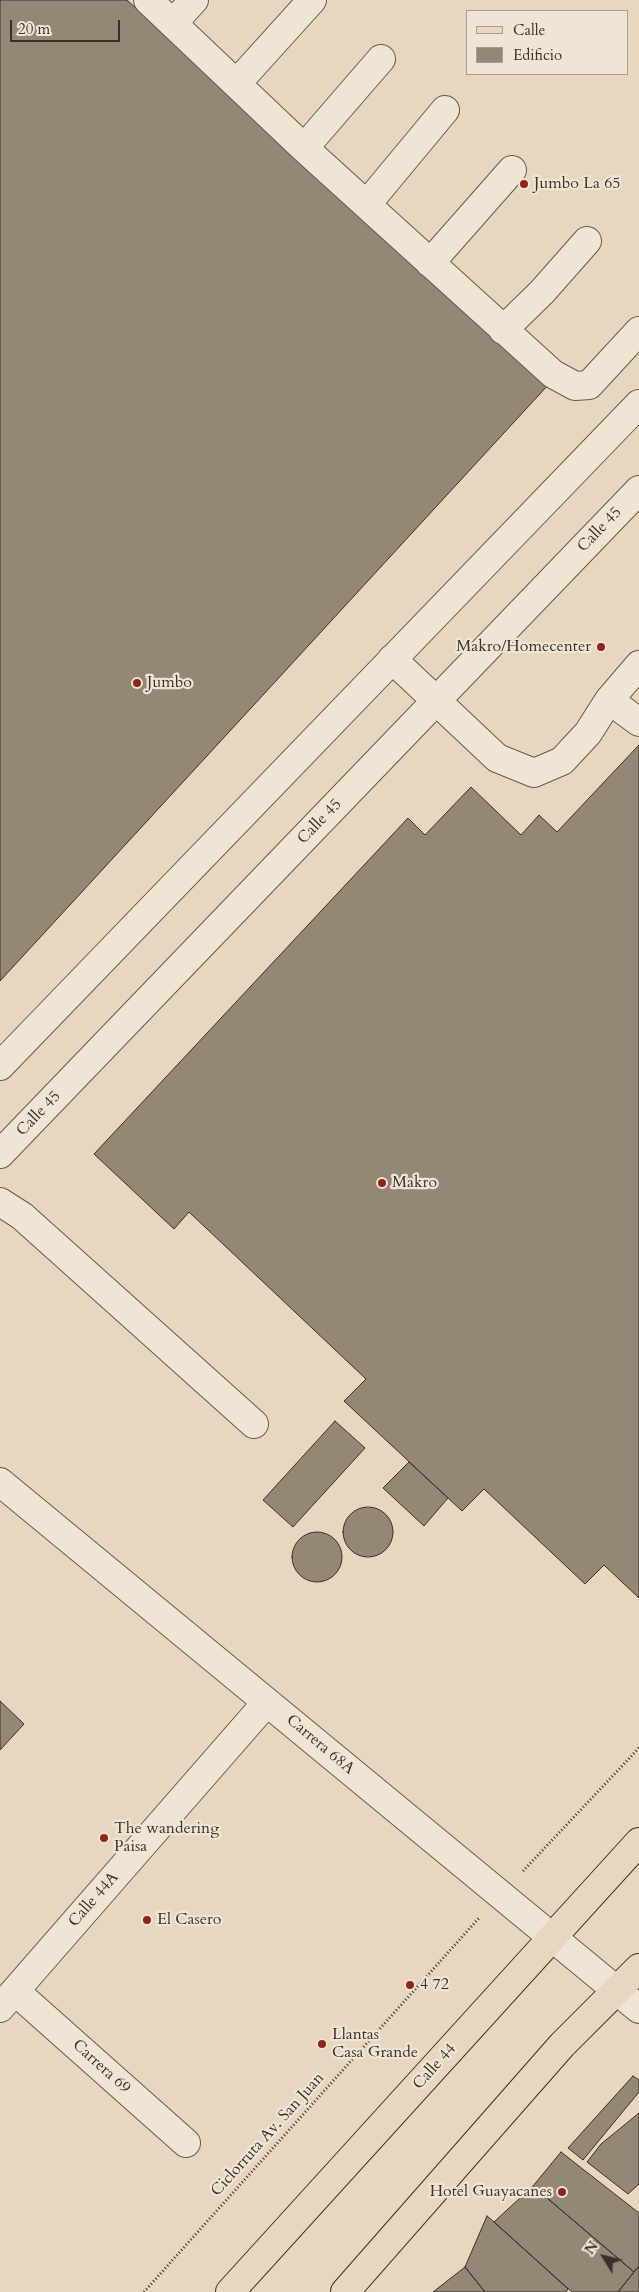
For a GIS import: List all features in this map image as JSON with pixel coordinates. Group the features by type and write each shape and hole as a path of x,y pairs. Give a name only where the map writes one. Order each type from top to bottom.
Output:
{"main road":[{"name":"Calle 44","path":"230,2292 639,1842"},
{"path":"345,2292 562,2045 639,1968"}],"street":[{"path":"148,0 304,148 503,330 554,374 575,386 590,385 639,331"},
{"path":"173,23 194,0"},
{"path":"237,83 312,0"},
{"path":"304,148 381,59"},
{"path":"367,204 445,110"},
{"path":"430,262 512,170"},
{"path":"503,330 542,292 587,242"},
{"path":"2,1060 639,404"},
{"name":"Calle 45","path":"0,1154 639,491"},
{"path":"392,659 497,758 534,773 562,761 588,733 609,700 639,665"},
{"path":"609,700 639,722"},
{"path":"0,1202 22,1216 254,1424"},
{"name":"Carrera 68A","path":"0,1482 639,2009"},
{"name":"Calle 44A","path":"8,2000 268,1702"},
{"name":"Carrera 69","path":"8,2000 186,2143"}],"path":[{"path":"543,1850 639,1748"},
{"name":"Ciclorruta Av. San Juan","path":"144,2292 452,1949"}],"building":[{"name":"Jumbo","path":"0,0 127,0 549,384 0,981"},
{"name":"Makro","path":"639,745 639,1598 604,1565 585,1584 484,1489 462,1511 344,1401 366,1379 189,1212 174,1229 94,1154 408,818 425,835 471,787 521,835 539,815 557,832"},
{"path":"335,1421 365,1448 293,1527 263,1500"},
{"path":"409,1462 448,1498 424,1526 383,1488"},
{"path":"363,1507 373,1507 386,1514 393,1527 393,1537 386,1550 373,1557 363,1557 354,1553 347,1546 343,1537 343,1527 347,1518 354,1511"},
{"path":"312,1532 322,1532 335,1539 342,1552 342,1562 335,1575 322,1582 312,1582 303,1578 296,1571 292,1562 292,1552 296,1543 303,1536"},
{"path":"0,1701 24,1724 0,1750"},
{"path":"633,2076 639,2080 639,2092 583,2160 568,2148"},
{"path":"639,2113 639,2184 628,2194 587,2162 601,2144"},
{"path":"561,2152 639,2213 639,2266 634,2272 533,2186"},
{"path":"533,2186 634,2272 618,2292 572,2292 494,2222"},
{"path":"487,2216 568,2289 566,2292 485,2292 465,2267"},
{"path":"639,2266 639,2292 618,2292 634,2272"},
{"path":"465,2267 485,2292 433,2292"}],"place":[{"name":"Jumbo La 65","path":"524,184"},
{"name":"Makro/Homecenter","path":"601,647"},
{"name":"Jumbo","path":"137,683"},
{"name":"Makro","path":"382,1183"},
{"name":"The wandering Paisa","path":"104,1838"},
{"name":"El Casero","path":"147,1920"},
{"name":"4 72","path":"410,1985"},
{"name":"Llantas Casa Grande","path":"322,2044"},
{"name":"Hotel Guayacanes","path":"562,2192"}]}
